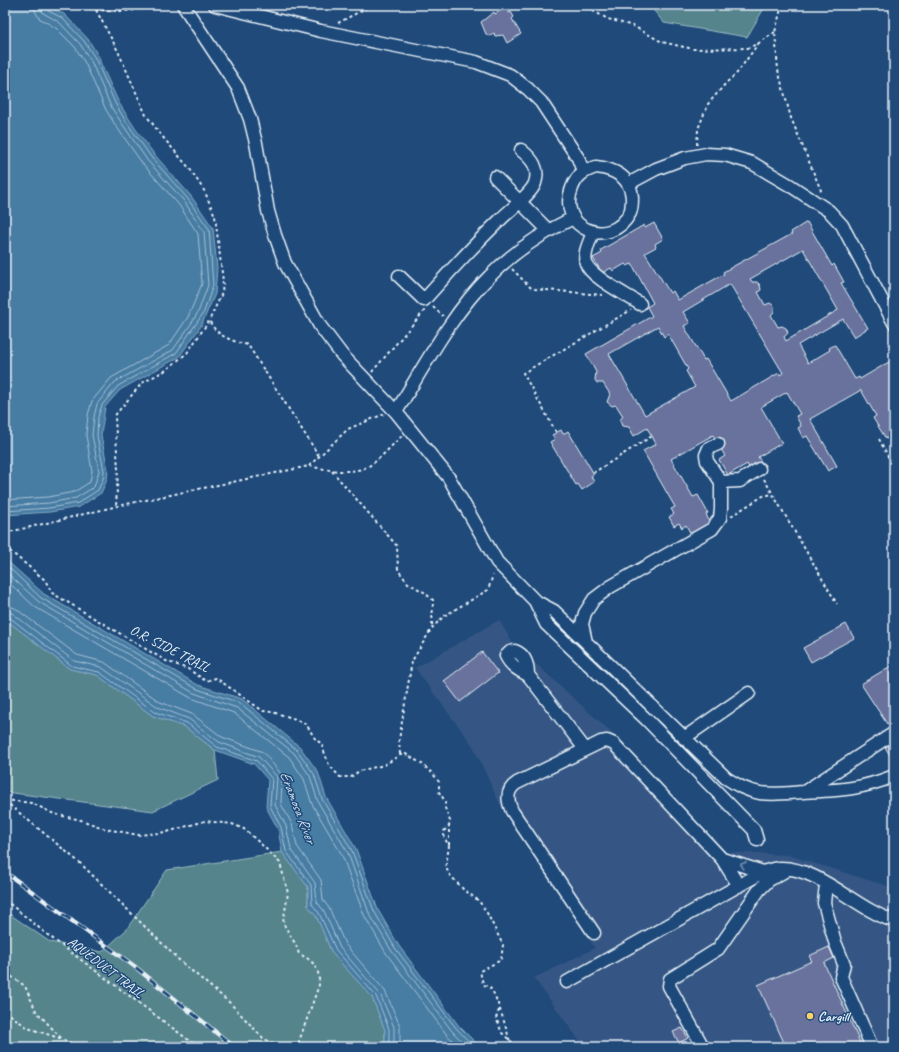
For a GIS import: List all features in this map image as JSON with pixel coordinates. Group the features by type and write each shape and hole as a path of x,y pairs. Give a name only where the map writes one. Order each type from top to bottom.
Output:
{"lane":[{"path":"183,5 238,88 250,119 268,211 285,263 320,326 342,355 395,410 449,478 497,562 535,601 554,611 726,778 743,788 760,793 781,794 840,791 868,786 894,776"},
{"path":"215,5 320,31 476,62 510,75 528,89 541,102 578,158 583,171"},
{"path":"399,276 424,300 464,256 535,184 538,172 531,158 521,150"},
{"path":"628,184 656,169 706,154 725,155 752,163 829,211 842,225 894,323"},
{"path":"596,167 610,169 621,175 628,184 632,194 632,209 626,220 617,228 605,233 593,232 583,228 573,218 569,207 570,194 575,181 583,171 596,167"},
{"path":"495,177 548,230"},
{"path":"395,410 451,323 488,277 521,249 548,230 573,218"},
{"path":"593,232 586,256 586,263 590,271 597,278 640,304"},
{"path":"586,642 582,624 585,613 594,599 610,587 712,529 720,514 721,482 707,461 706,455 710,448 718,444"},
{"path":"721,482 740,481 760,472"},
{"path":"535,601 546,624 663,737 754,830 757,840"},
{"path":"528,675 585,750"},
{"path":"684,738 749,693"},
{"path":"802,792 894,733"},
{"path":"594,933 512,811 508,801 509,791 517,783 601,742 607,741 614,744 722,859 739,886"},
{"path":"722,859 763,872"},
{"path":"567,982 763,872 779,868 790,868 816,877 856,902 894,921"},
{"path":"703,1047 669,986 670,979 718,949 759,890 769,880 790,868"},
{"path":"826,884 824,903 835,942 844,964 841,977 872,1047"}],"path":[{"path":"78,5 96,10 143,9 154,5"},
{"path":"320,31 372,5"},
{"path":"582,5 608,19 634,26 662,42 693,49 748,48 759,43 775,32"},
{"path":"782,5 775,32 778,70 791,118 829,211"},
{"path":"96,10 118,51 146,114 205,192 215,216 223,281 222,293 209,321 187,353 166,370 142,383 116,414 118,486 116,507"},
{"path":"696,156 698,129 708,104 726,83 737,73 759,43"},
{"path":"505,263 530,287 606,295"},
{"path":"556,432 523,373 640,304"},
{"path":"366,379 430,305 451,323"},
{"path":"209,321 220,334 232,341 248,345 319,456"},
{"path":"309,466 348,429 395,410"},
{"path":"5,533 116,507 309,466 332,471 354,470 372,465 410,429"},
{"path":"593,473 652,436"},
{"path":"879,439 894,468"},
{"path":"332,471 397,546 398,570 408,583 424,592 432,600 432,628"},
{"path":"760,472 837,604"},
{"path":"731,517 763,496 773,494"},
{"name":"O.R. SIDE TRAIL","path":"5,547 45,580 52,593 111,630 166,661 188,669 206,681 216,678 263,711 270,711 305,724 316,741 321,743 329,765 340,777 351,777 359,771 384,765 400,755"},
{"path":"497,562 488,590 444,616 432,628 412,661 399,740 400,755 406,754 422,764 439,782 439,792 445,801 445,808 449,816 449,846 446,865 448,873 462,889 478,901 487,913 503,944 501,960 480,971 483,984 491,989 497,999 499,1010 511,1042 511,1047"},
{"path":"5,800 80,863 180,961 230,1003 263,1038 278,1047"},
{"path":"5,800 32,803 54,814 81,820 106,829 139,835 167,832 205,820 217,821 244,829 264,846 280,863 288,893 283,924 296,945 299,954 311,959 320,975 319,985 297,1047"},
{"path":"449,826 444,831 444,837 449,846"},
{"name":"AQUEDUCT TRAIL","path":"5,900 55,941 198,1047"},
{"path":"5,966 12,977 25,986 36,1011 62,1039"},
{"path":"499,1010 496,1018 502,1033 517,1047"},
{"path":"5,1011 28,1028 62,1039 78,1047"}],"shaded area":[{"path":"499,620 512,642 622,742 725,852 788,855 894,888 894,1047 584,1047 534,978 595,948 503,811 473,746 415,668"}],"green space":[{"path":"649,5 766,5 747,37 664,23"},
{"path":"5,619 70,669 97,675 153,716 185,727 215,750 218,780 153,811 5,792"},
{"path":"282,852 308,887 308,906 316,915 332,953 372,997 385,1030 385,1047 5,1047 5,911 50,942 102,952 126,930 167,870"}],"water":[{"path":"5,5 46,5 64,14 88,39 99,57 119,103 135,128 154,154 191,196 213,228 217,268 215,294 201,326 179,357 120,390 105,407 101,435 108,470 107,480 101,493 79,507 50,512 5,515"},
{"name":"Eramosa River","path":"5,559 44,594 198,685 242,699 300,747 318,772 326,797 356,849 378,910 399,946 459,1026 480,1047 385,1047 385,1030 372,997 332,953 316,915 308,906 308,887 282,852 278,829 266,807 268,780 254,764 215,750 185,727 153,716 97,675 70,669 5,619"}],"building":[{"path":"505,8 509,13 511,12 514,17 512,19 521,34 507,43 503,35 495,36 494,33 489,36 486,34 481,22 494,12 495,14"},
{"path":"807,222 832,266 834,264 844,282 841,283 868,328 854,337 843,319 798,345 808,363 830,350 829,348 835,345 855,379 859,377 860,379 894,359 894,449 888,438 886,439 873,418 876,416 861,390 810,419 837,466 828,471 807,436 803,438 798,428 801,426 796,416 800,414 787,392 761,407 782,443 758,457 763,464 751,471 747,464 728,475 719,460 725,456 713,435 671,459 693,497 698,495 708,513 706,514 711,526 692,536 686,525 682,528 679,523 674,526 669,517 674,514 671,509 675,507 643,451 656,444 652,436 647,428 634,436 629,427 622,426 620,420 623,416 616,405 612,406 607,402 610,394 603,383 597,383 595,380 596,372 586,354 652,316 647,307 653,303 632,264 627,266 625,264 613,271 611,268 602,273 593,258 602,253 601,250 644,225 645,228 654,223 663,239 655,244 656,247 645,253 670,293 673,291 678,300 724,274 723,272 792,234 791,232","holes":["803,249 838,310 786,341 784,337 788,333 786,328 782,326 778,327 771,315 774,312 774,306 770,303 765,305 758,292 761,290 760,285 757,282 752,282 750,279","730,284 783,373 780,375 779,373 731,401 684,326 690,323 683,312","658,326 664,337 668,334 688,369 686,371 695,387 645,415 609,354"]},
{"path":"561,430 563,434 568,431 594,474 591,476 594,482 582,490 578,484 576,485 550,442 555,439 552,435"},
{"path":"846,624 854,638 811,662 803,648"},
{"path":"482,652 498,673 460,702 444,681"},
{"path":"894,664 894,720 887,724 861,684"},
{"path":"894,742 894,762 885,747"},
{"name":"Cargill","path":"829,947 834,958 824,963 862,1047 786,1047 758,985 812,961 809,956"},
{"path":"682,1028 688,1038 679,1043 673,1032"}],"railway":[{"path":"5,872 134,966 234,1047"}],"place":[{"name":"Cargill","path":"810,1016"}]}
